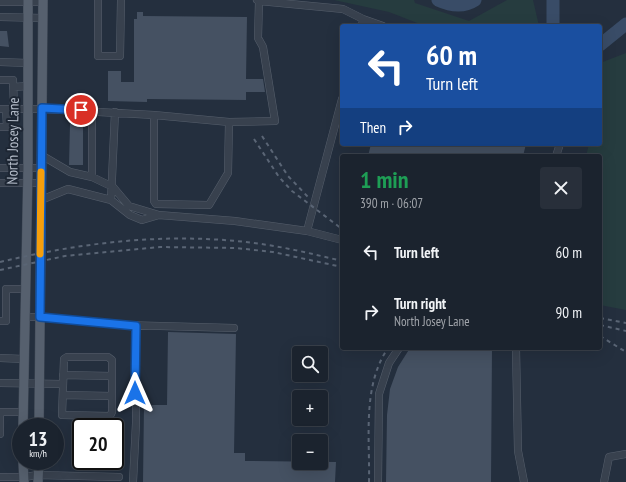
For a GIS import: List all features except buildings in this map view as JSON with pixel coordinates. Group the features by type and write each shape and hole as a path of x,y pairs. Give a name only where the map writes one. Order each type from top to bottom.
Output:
{"main road":[{"name":"North Josey Lane","path":"23,418 28,167 28,1"},
{"name":"North Josey Lane","path":"39,418 43,1"},
{"path":"23,470 24,480"}],"street":[{"path":"98,0 98,56 120,56 121,0"},
{"path":"0,2 43,1"},
{"path":"7,109 42,108 115,112 228,122 275,121 263,47 258,38 258,1 343,9 362,23"},
{"path":"0,17 43,18"},
{"path":"0,62 28,63"},
{"path":"0,80 12,80 13,86 7,109 7,127 0,127"},
{"path":"13,86 28,86"},
{"path":"307,231 340,107"},
{"path":"92,111 92,177"},
{"path":"111,200 113,187 115,112"},
{"path":"154,115 154,201 156,204 209,205 228,173 228,122"},
{"path":"42,154 70,172 92,177 113,187 129,206 159,215 236,221 307,231 340,239"},
{"path":"0,168 41,168"},
{"path":"0,183 41,183"},
{"path":"41,200 68,189 111,200 130,215 142,220 159,215"},
{"path":"0,321 6,321 6,289 25,289"},
{"path":"25,317 40,317 136,326 234,328"},
{"path":"133,482 136,423 136,326"},
{"path":"378,482 379,394 389,363 398,350"},
{"path":"516,350 518,451 524,482"},
{"path":"67,357 108,357 112,360 112,376 110,416 68,416 62,414 64,359 67,357"},
{"path":"0,358 24,359"},
{"path":"63,375 112,376"},
{"path":"0,383 63,384"},
{"path":"63,395 112,396"},
{"path":"0,434 0,412 23,412"},
{"path":"604,482 609,457 626,454"},
{"path":"0,477 24,480 38,478 119,476"}],"green space":[{"path":"334,0 414,0 415,3 469,21 507,0 533,0 539,24 420,24 389,12"},
{"path":"626,53 626,310 602,305 602,154 586,154 588,146 602,146 602,62"}],"waterway":[{"path":"438,0 456,5 470,3 475,0"},
{"path":"553,0 553,24"},
{"path":"602,43 626,24"}],"railway":[{"path":"262,136 288,176 309,198"},
{"path":"254,139 279,177 292,191 340,227"},
{"path":"0,262 100,244 133,240 167,239 201,239 268,245 340,261"},
{"path":"0,270 65,256 160,247 236,248 273,252 340,267"},
{"path":"602,318 626,323"},
{"path":"602,325 626,331"},
{"path":"602,337 626,352"},
{"path":"369,482 369,413 371,395 374,379 387,350"}],"slow traffic":[{"path":"40,254 41,172"}],"route":[{"path":"81,110 42,108 40,317 136,326 135,393"}]}
